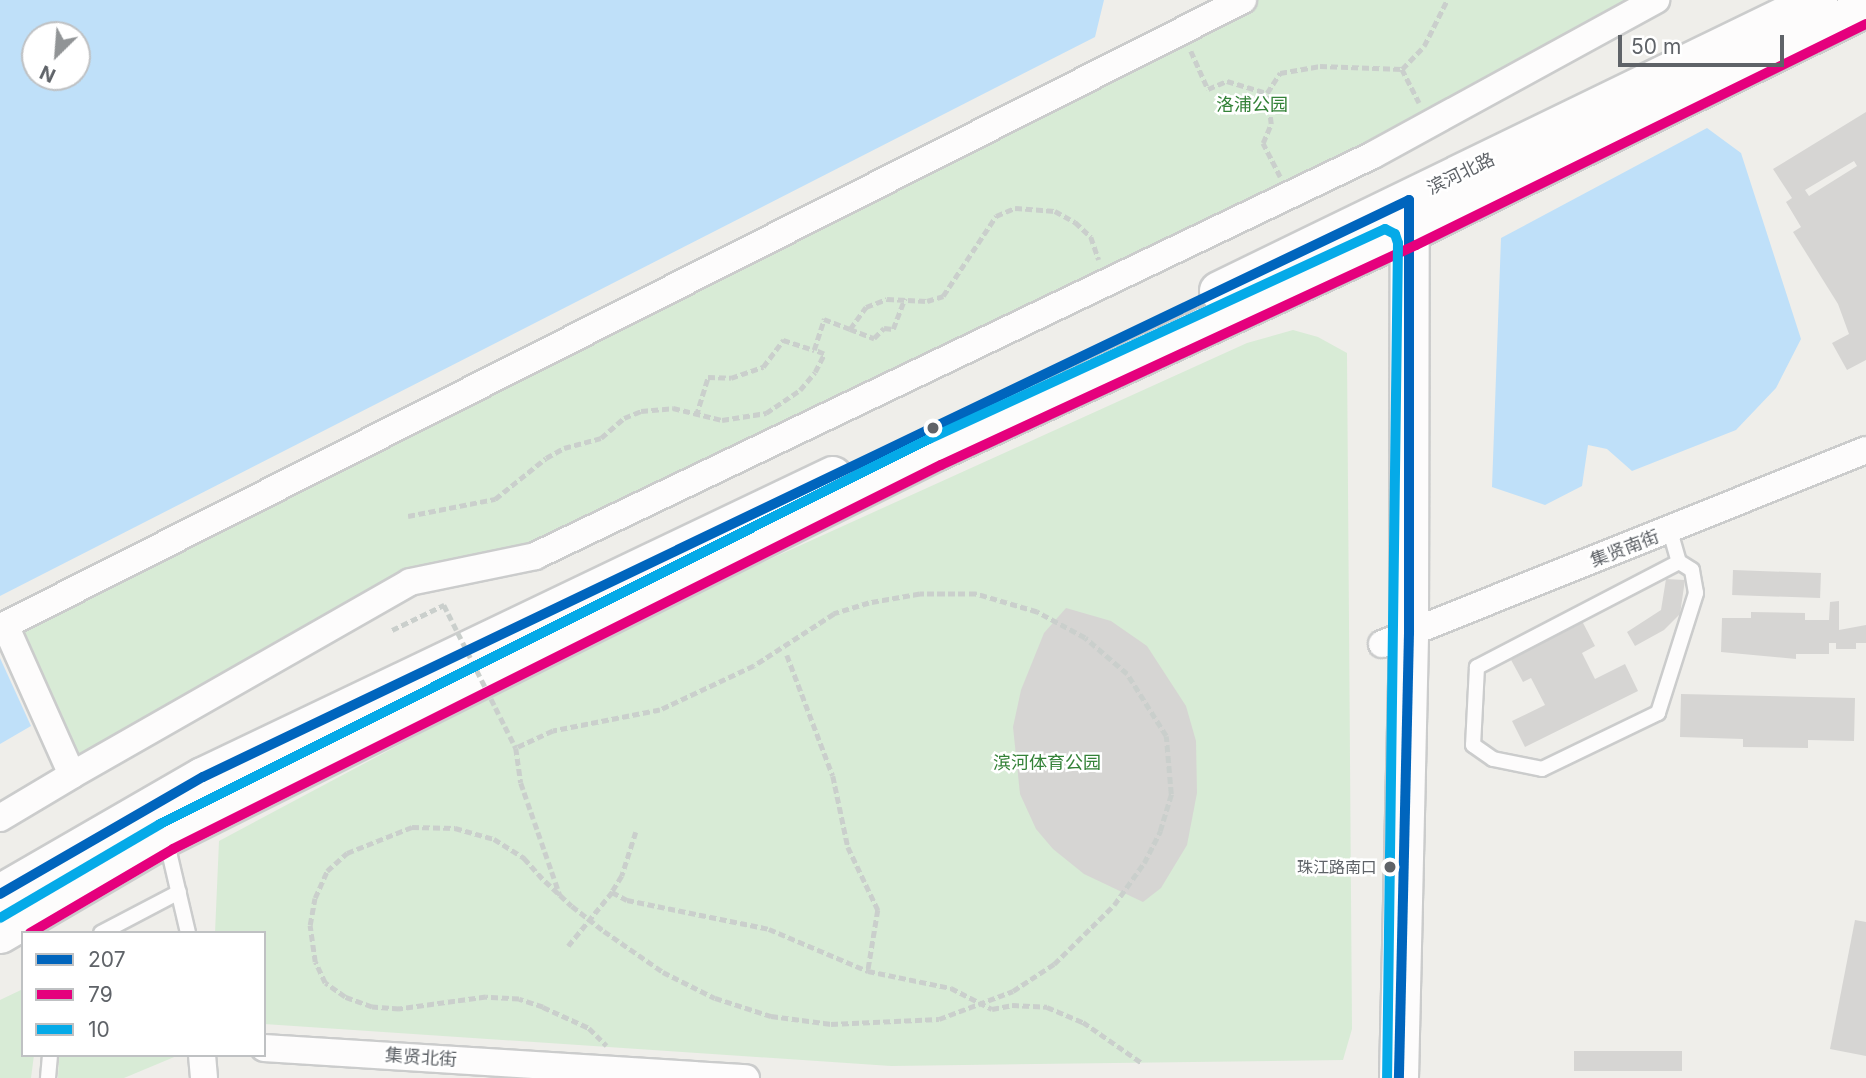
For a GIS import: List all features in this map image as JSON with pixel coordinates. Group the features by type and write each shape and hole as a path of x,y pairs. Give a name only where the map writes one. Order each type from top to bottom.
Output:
{"main road":[{"name":"滨河北路","path":"95,858 159,821 935,452 1397,222 1818,0"},
{"name":"滨河北路","path":"1397,222 1866,8"},
{"path":"1397,222 1395,639 1399,1078"},
{"path":"1373,1078 1395,639"},
{"path":"0,894 95,858"},
{"path":"0,934 95,858"}],"street":[{"path":"72,775 5,625 1243,0"},
{"path":"0,818 410,582 535,556 1291,194 1430,124 1656,0"},
{"name":"集贤南街","path":"1395,639 1670,531 1866,450"},
{"name":"集贤北街","path":"266,1048 746,1078"},
{"path":"202,1057 204,1078"}],"lane":[{"path":"1670,531 1679,562 1692,570 1696,593 1658,713 1542,769 1493,759 1473,745 1477,667 1679,562"},
{"path":"159,821 188,931"},
{"path":"106,931 179,892"},
{"path":"48,1078 50,1057"}],"path":[{"path":"1291,194 1263,143 1271,124 1267,93 1280,73 1290,68 1402,69 1424,46 1447,0"},
{"path":"1182,31 1208,89 1227,81 1267,93"},
{"path":"1402,69 1430,124"},
{"path":"850,329 866,307 905,298 928,301 943,296 996,216 1015,208 1055,211 1075,222 1091,237 1099,260 1101,285"},
{"path":"814,350 824,319 874,338 884,328 893,330 905,298"},
{"path":"408,516 495,499 546,458 564,448 601,438 640,411 673,408 696,416 744,419 781,405 814,372 824,354 783,340 763,367 731,377 709,377 696,416"},
{"path":"516,748 553,731 660,710 754,666 834,614 920,594 976,594 1037,612 1085,638 1127,674 1166,736 1171,794 1144,863 1114,905 1054,964 977,1008 939,1019 893,1024 831,1024 771,1016 715,998 663,972 589,919 560,895 524,858 494,839 455,828 412,827 347,853 327,872 315,898 310,925 315,962 325,983 372,1007 398,1009 486,997 519,999 589,1028 609,1047"},
{"path":"391,630 444,605 516,748 522,783 560,895"},
{"path":"787,655 833,776 848,847 878,910 868,971"},
{"path":"568,946 622,876 636,832"},
{"path":"612,892 652,908 706,915 796,938 868,971 951,988 992,1009 1012,1004 1047,1007 1083,1022 1142,1063"}],"green space":[{"name":"洛浦公园","path":"1243,0 1656,0 535,556 410,582 72,775 5,625"},
{"name":"滨河体育公园","path":"1293,330 1318,337 1347,353 1352,1029 1343,1060 891,1066 266,1024 266,931 215,931 219,841 620,627 1247,343"},
{"path":"21,990 21,1057 34,1057 31,1078 0,1078 0,1000"},
{"path":"59,1057 174,1057 124,1078 58,1078"}],"water":[{"path":"0,0 1104,0 1095,37 0,596"},
{"path":"1707,128 1741,153 1801,339 1776,388 1736,430 1632,471 1607,449 1588,445 1582,486 1545,505 1492,487 1501,238"},
{"path":"0,658 31,726 0,744"}],"building":[{"path":"1866,112 1866,360 1847,370 1832,343 1849,334 1838,304 1793,232 1801,227 1786,202 1792,198 1773,169","holes":["1854,161 1857,166 1809,196 1805,190"]},
{"path":"1733,570 1821,573 1820,598 1732,595"},
{"path":"1666,579 1685,580 1680,614 1664,630 1635,646 1627,632 1661,610"},
{"path":"1839,601 1839,630 1866,625 1866,643 1856,643 1856,649 1836,649 1836,643 1829,643 1829,654 1796,654 1796,659 1721,652 1722,618 1751,618 1751,612 1805,613 1805,620 1829,620 1830,602"},
{"path":"1066,608 1111,621 1147,646 1186,706 1196,741 1197,793 1187,845 1161,888 1143,902 1084,874 1053,849 1036,829 1020,794 1013,727 1021,690 1044,633"},
{"path":"1582,621 1595,646 1582,653 1595,679 1625,664 1638,691 1525,747 1512,721 1545,705 1531,678 1523,682 1510,658"},
{"path":"1681,694 1855,698 1854,741 1808,740 1808,748 1743,747 1743,739 1680,737"},
{"path":"1855,920 1866,922 1866,1056 1830,1049"},
{"path":"1574,1051 1682,1051 1682,1071 1574,1071"}],"transit line":[{"name":"79","path":"33,931 173,849 941,465 1416,245 1866,24"},
{"name":"207","path":"0,894 203,777 1409,200 1409,633 1399,1078"},
{"name":"10","path":"0,918 160,824 929,439 1385,229 1395,234 1398,243 1387,1078"}],"place":[{"name":"珠江路南口","path":"1390,867"}]}
